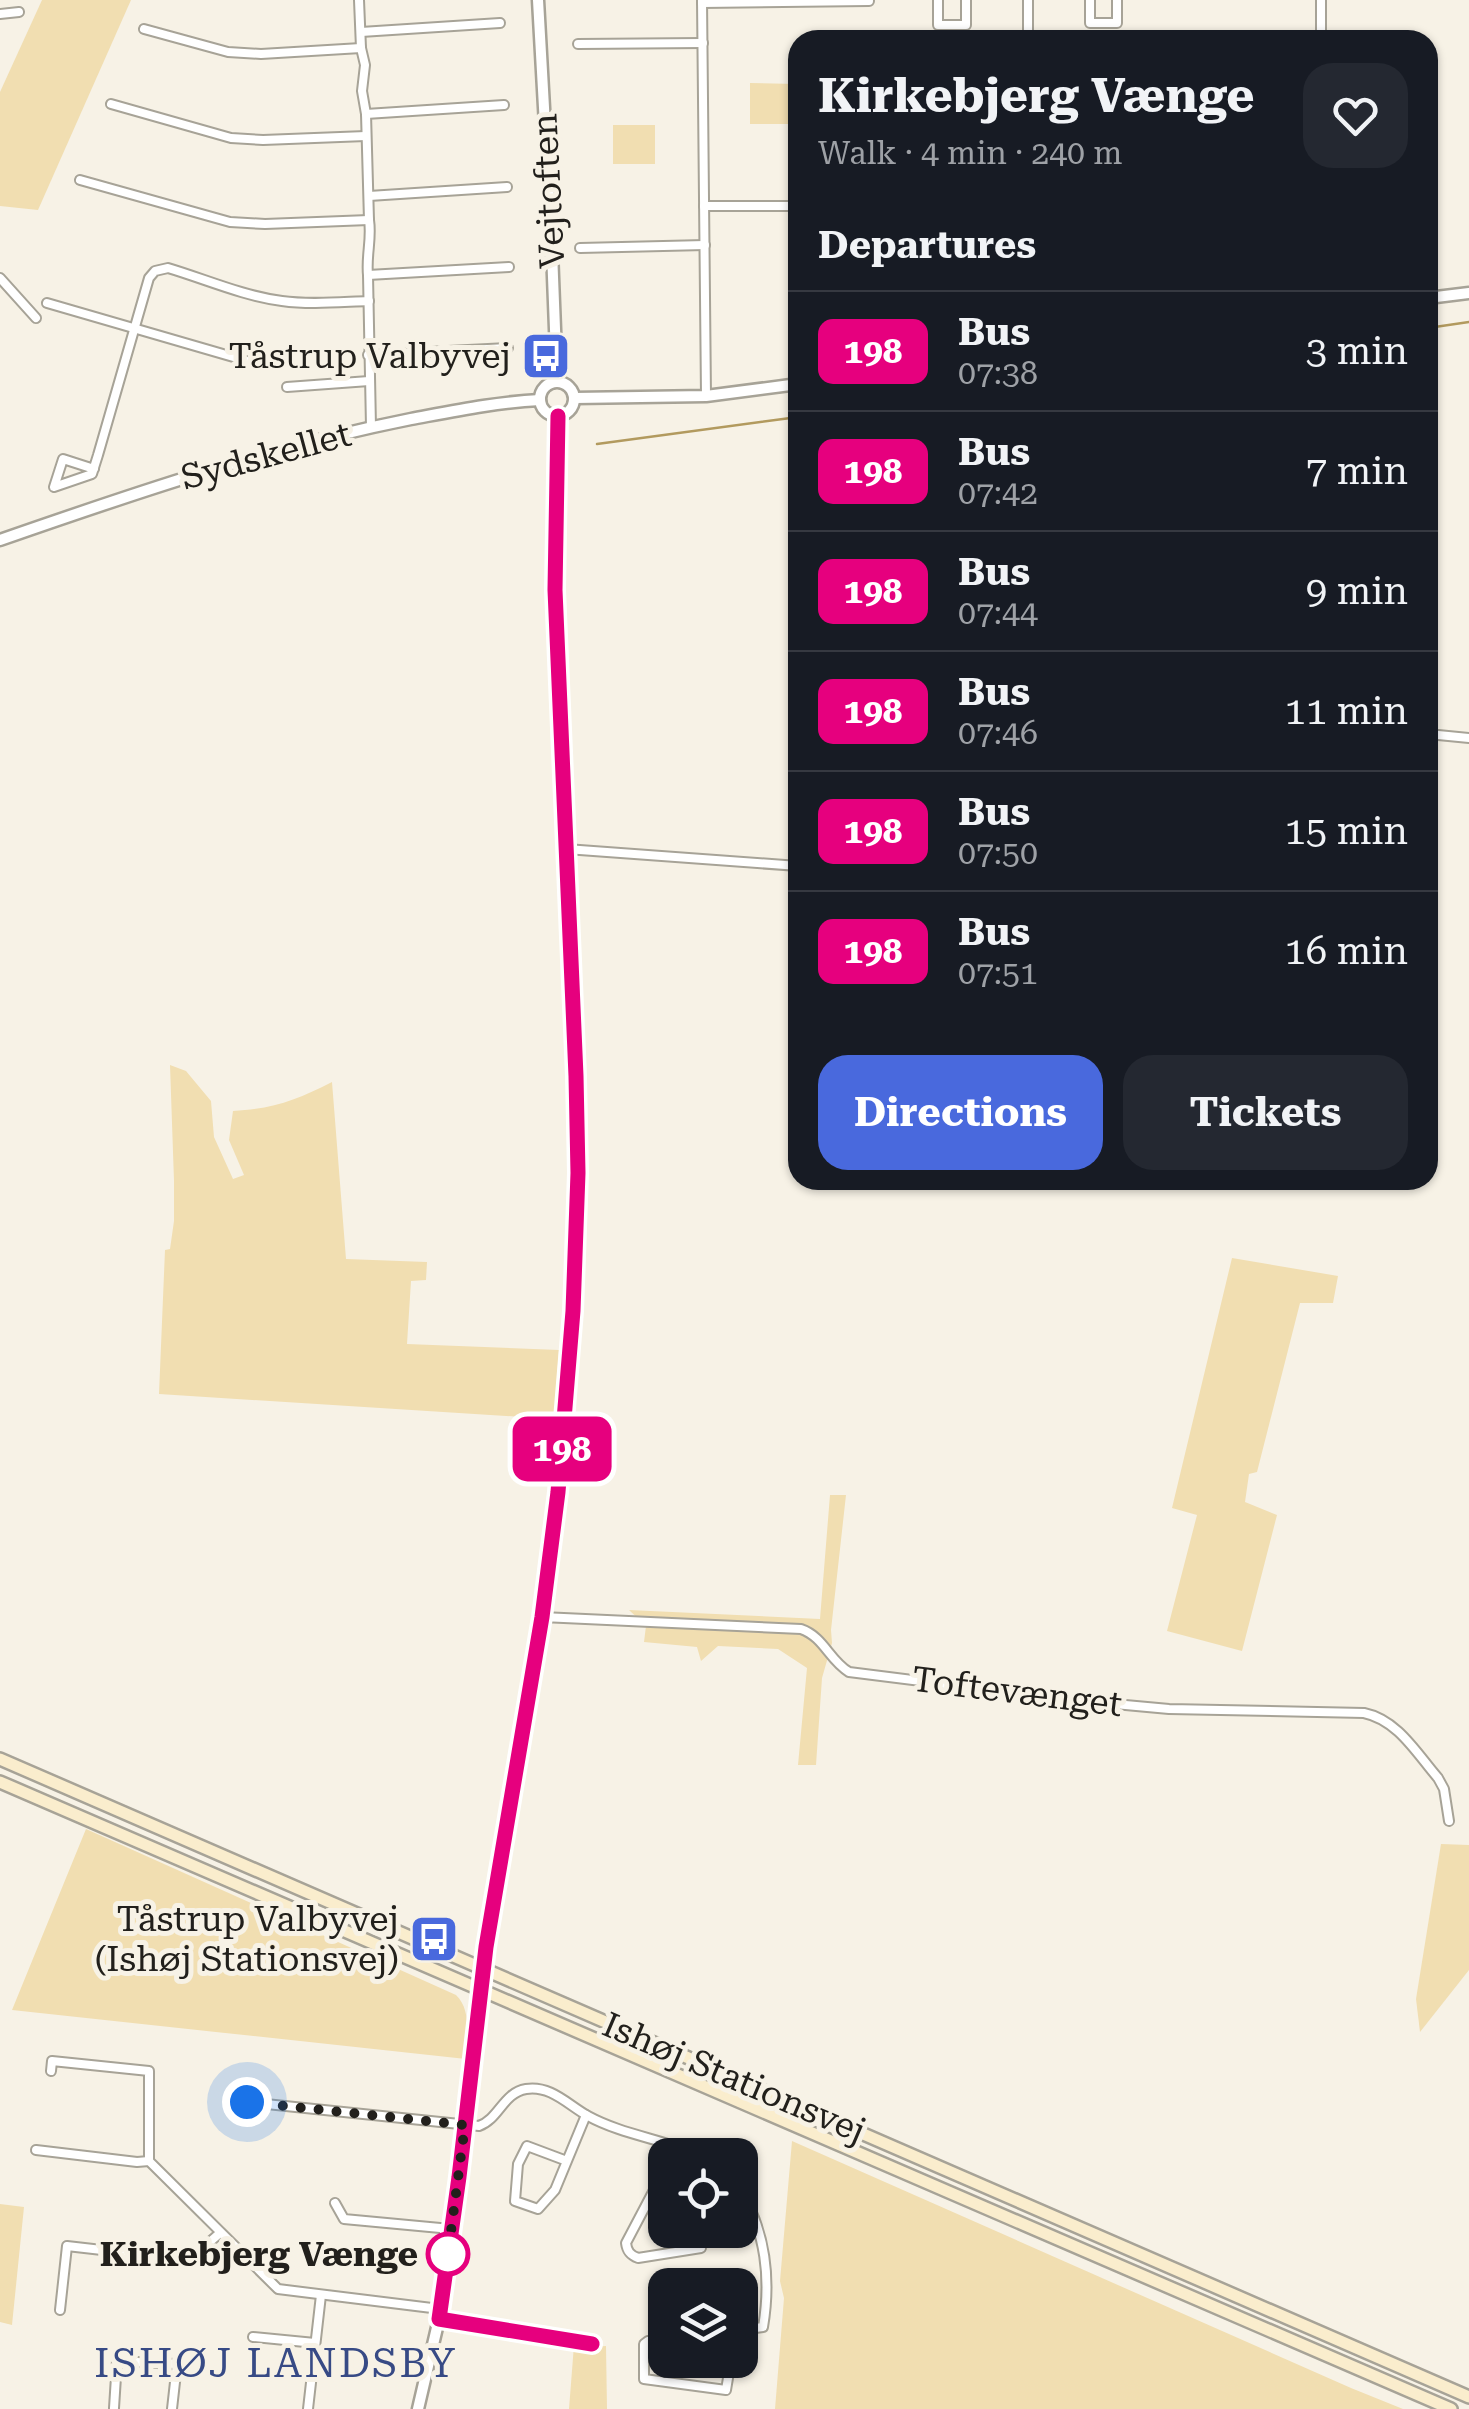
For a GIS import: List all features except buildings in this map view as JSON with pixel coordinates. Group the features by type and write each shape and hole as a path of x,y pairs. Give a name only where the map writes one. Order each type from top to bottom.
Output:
{"main road":[{"name":"Ishøj Stationsvej","path":"0,1759 1469,2397"},
{"name":"Ishøj Stationsvej","path":"0,1782 1450,2409"}],"street":[{"path":"359,0 361,48 366,65 362,91 372,234 366,255 371,427"},
{"name":"Vejtoften","path":"538,0 557,381"},
{"path":"938,0 938,25 966,25 966,0"},
{"path":"1028,0 1028,30"},
{"path":"1090,0 1090,24 1106,24 1118,23 1118,0"},
{"path":"1321,0 1321,30"},
{"path":"706,396 702,1 869,2"},
{"path":"0,14 19,12"},
{"path":"361,32 500,23"},
{"path":"144,29 228,52 361,48"},
{"path":"578,44 703,42"},
{"path":"112,104 232,138 366,136"},
{"path":"366,114 504,106"},
{"path":"80,180 230,222 369,220"},
{"path":"369,196 507,186"},
{"path":"704,206 788,206"},
{"path":"580,248 705,246"},
{"path":"368,275 509,267"},
{"path":"94,469 62,460 54,486 92,474 94,469 134,328 155,271 168,268 282,301 369,301"},
{"path":"0,278 36,318"},
{"path":"1438,297 1469,292"},
{"path":"47,303 254,363"},
{"path":"368,354 508,348"},
{"path":"287,387 369,381"},
{"path":"557,381 567,384 575,398 568,412 558,416 544,410 540,400 544,386 557,381"},
{"path":"575,398 706,396 788,385"},
{"name":"Sydskellet","path":"0,540 239,461 371,427 540,400"},
{"path":"418,2409 440,2314 484,1970 542,1617 558,1492 570,1345 578,1189 555,590 558,416"},
{"path":"1438,736 1469,738"},
{"path":"566,849 788,865"},
{"name":"Toftevænget","path":"542,1617 801,1629 822,1641 836,1664 849,1672 1071,1700 1169,1709 1364,1713 1390,1723 1438,1778 1450,1821"},
{"path":"50,2071 52,2061 150,2071 148,2161 278,2289 440,2314 592,2344"},
{"path":"247,2102 479,2126 486,2124 516,2091 540,2088 586,2115 648,2141"},
{"path":"567,2161 527,2146 518,2164 514,2201 538,2209 556,2190 586,2115"},
{"path":"36,2150 148,2161"},
{"path":"335,2203 344,2218 452,2229"},
{"path":"648,2203 626,2243 631,2256 701,2248"},
{"path":"758,2229 768,2301 764,2327 758,2328"},
{"path":"60,2310 67,2246 189,2260 220,2233"},
{"path":"308,2409 321,2296"},
{"path":"253,2337 316,2343"},
{"path":"648,2341 644,2344 644,2379 726,2390 728,2378"},
{"path":"114,2408 117,2361 177,2364 172,2409"}],"shaded area":[{"path":"42,0 131,0 38,210 0,206 0,92"},
{"path":"750,83 788,84 788,124 750,124"},
{"path":"613,125 655,125 655,164 613,164"},
{"path":"170,1065 186,1071 211,1101 214,1137 233,1179 244,1175 229,1140 233,1111 284,1103 332,1082 346,1259 427,1262 426,1280 411,1281 407,1344 559,1350 554,1419 159,1394 165,1250 170,1249 174,1221"},
{"path":"1232,1258 1338,1276 1333,1303 1300,1303 1257,1472 1249,1474 1245,1502 1277,1515 1242,1651 1167,1631 1197,1515 1172,1508"},
{"path":"830,1495 846,1495 832,1643 822,1678 816,1765 798,1765 807,1668 778,1649 718,1646 701,1661 697,1647 644,1642 646,1626 629,1610 820,1619"},
{"path":"86,1829 456,1995 466,2017 466,2059 12,2010"},
{"path":"1441,1844 1469,1845 1469,1970 1420,2032 1416,1999"},
{"path":"792,2141 1403,2409 775,2409 784,2298 780,2281"},
{"path":"0,2204 24,2207 12,2325 0,2322"},
{"path":"574,2345 606,2346 607,2409 569,2409"}],"waterway":[{"path":"1438,327 1469,322"},
{"path":"597,444 788,418"}],"bus line":[{"name":"198","path":"558,416 555,590 578,1173 573,1311 558,1492 542,1617 486,1947 439,2319 592,2344"}],"place":[{"name":"Tåstrup Valbyvej","path":"546,356"},
{"name":"Tåstrup Valbyvej (Ishøj Stationsvej)","path":"434,1939"},
{"name":"Kirkebjerg Vænge","path":"448,2254"}],"district":[{"name":"ISHØJ LANDSBY","path":"276,2363"}],"route":[{"path":"247,2102 465,2125 448,2254"}]}
